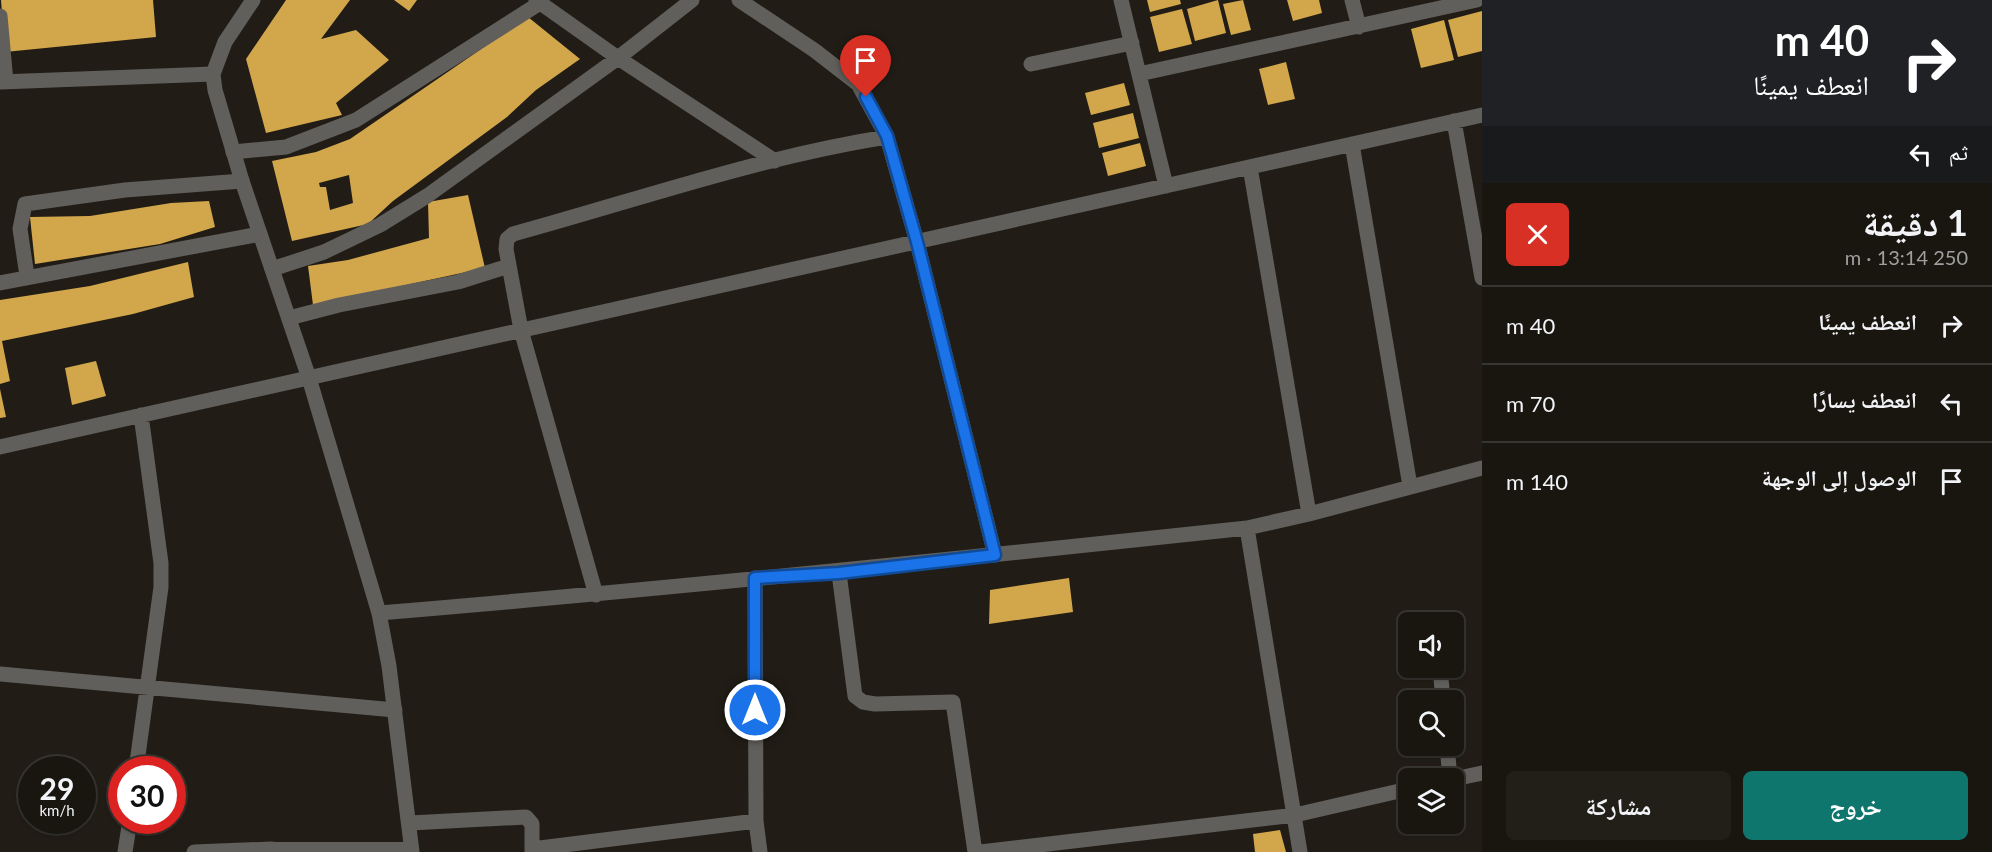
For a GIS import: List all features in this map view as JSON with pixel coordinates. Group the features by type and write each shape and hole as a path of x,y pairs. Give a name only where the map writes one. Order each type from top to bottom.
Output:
{"street":[{"path":"253,0 225,42 213,74 214,90 242,182 309,378 379,613 395,710 412,850"},
{"path":"272,269 324,252 389,219 492,152 692,0"},
{"path":"739,0 814,50 858,84 887,136 917,242 995,555"},
{"path":"1121,0 1166,186"},
{"path":"1353,0 1359,27"},
{"path":"1139,74 1477,0"},
{"path":"233,152 286,147 356,120 538,1 618,58 775,161"},
{"path":"0,16 3,82 213,74"},
{"path":"1031,64 1132,43"},
{"path":"0,447 1482,115"},
{"path":"1454,121 1482,278"},
{"path":"596,596 521,330 509,266 507,238 513,234 775,161 841,144 887,136"},
{"path":"1352,144 1410,486"},
{"path":"1250,167 1309,514"},
{"path":"27,276 20,229 25,204 125,190 242,182"},
{"path":"0,283 27,276 260,234"},
{"path":"289,318 339,305 458,282 509,266"},
{"path":"138,756 160,610 161,563 141,415"},
{"path":"379,613 596,596 755,578 839,573 1247,528 1482,468"},
{"path":"1247,528 1300,852"},
{"path":"839,573 855,696 863,702 875,704 953,702 975,852"},
{"path":"755,578 756,821 760,852"},
{"path":"0,674 395,710"},
{"path":"1464,776 1482,773"},
{"path":"980,852 1295,815 1398,791"},
{"path":"410,823 526,817 532,824 532,850 756,821"},
{"path":"125,852 128,834"},
{"path":"194,852 272,851"}],"lane":[{"path":"272,851 412,850"}],"building":[{"path":"1,0 153,0 156,37 5,52"},
{"path":"286,0 350,0 321,39 356,30 389,60 336,103 342,115 266,133 246,59"},
{"path":"394,0 417,0 409,11"},
{"path":"1147,0 1180,0 1181,4 1150,12"},
{"path":"1218,0 1226,33 1195,41 1187,9"},
{"path":"1243,0 1251,30 1231,35 1223,4"},
{"path":"1287,0 1319,0 1322,13 1293,21"},
{"path":"1182,9 1192,44 1159,52 1150,17"},
{"path":"1482,11 1482,51 1458,57 1448,20"},
{"path":"528,17 580,59 536,90 507,117 393,201 368,224 292,241 272,161 316,152 350,139","holes":["349,175 353,203 330,210 326,187 320,187 319,183"]},
{"path":"1444,20 1454,60 1421,68 1411,29"},
{"path":"1286,62 1295,99 1268,105 1259,69"},
{"path":"1124,83 1130,105 1091,115 1085,93"},
{"path":"1133,113 1139,138 1099,148 1093,123"},
{"path":"1140,143 1146,166 1108,176 1102,153"},
{"path":"468,195 485,268 313,305 308,266 348,260 429,238 428,202"},
{"path":"209,201 215,227 160,244 35,264 30,217 90,216 171,203"},
{"path":"188,262 194,297 133,314 2,341 10,381 0,384 0,300 90,286"},
{"path":"96,361 106,396 72,405 65,368"},
{"path":"0,389 6,417 0,418"},
{"path":"1069,578 1073,612 989,624 990,590"},
{"path":"1280,830 1286,852 1255,852 1253,834"}],"route":[{"path":"755,710 755,578 839,573 995,555 917,242 887,136 866,97"}]}
